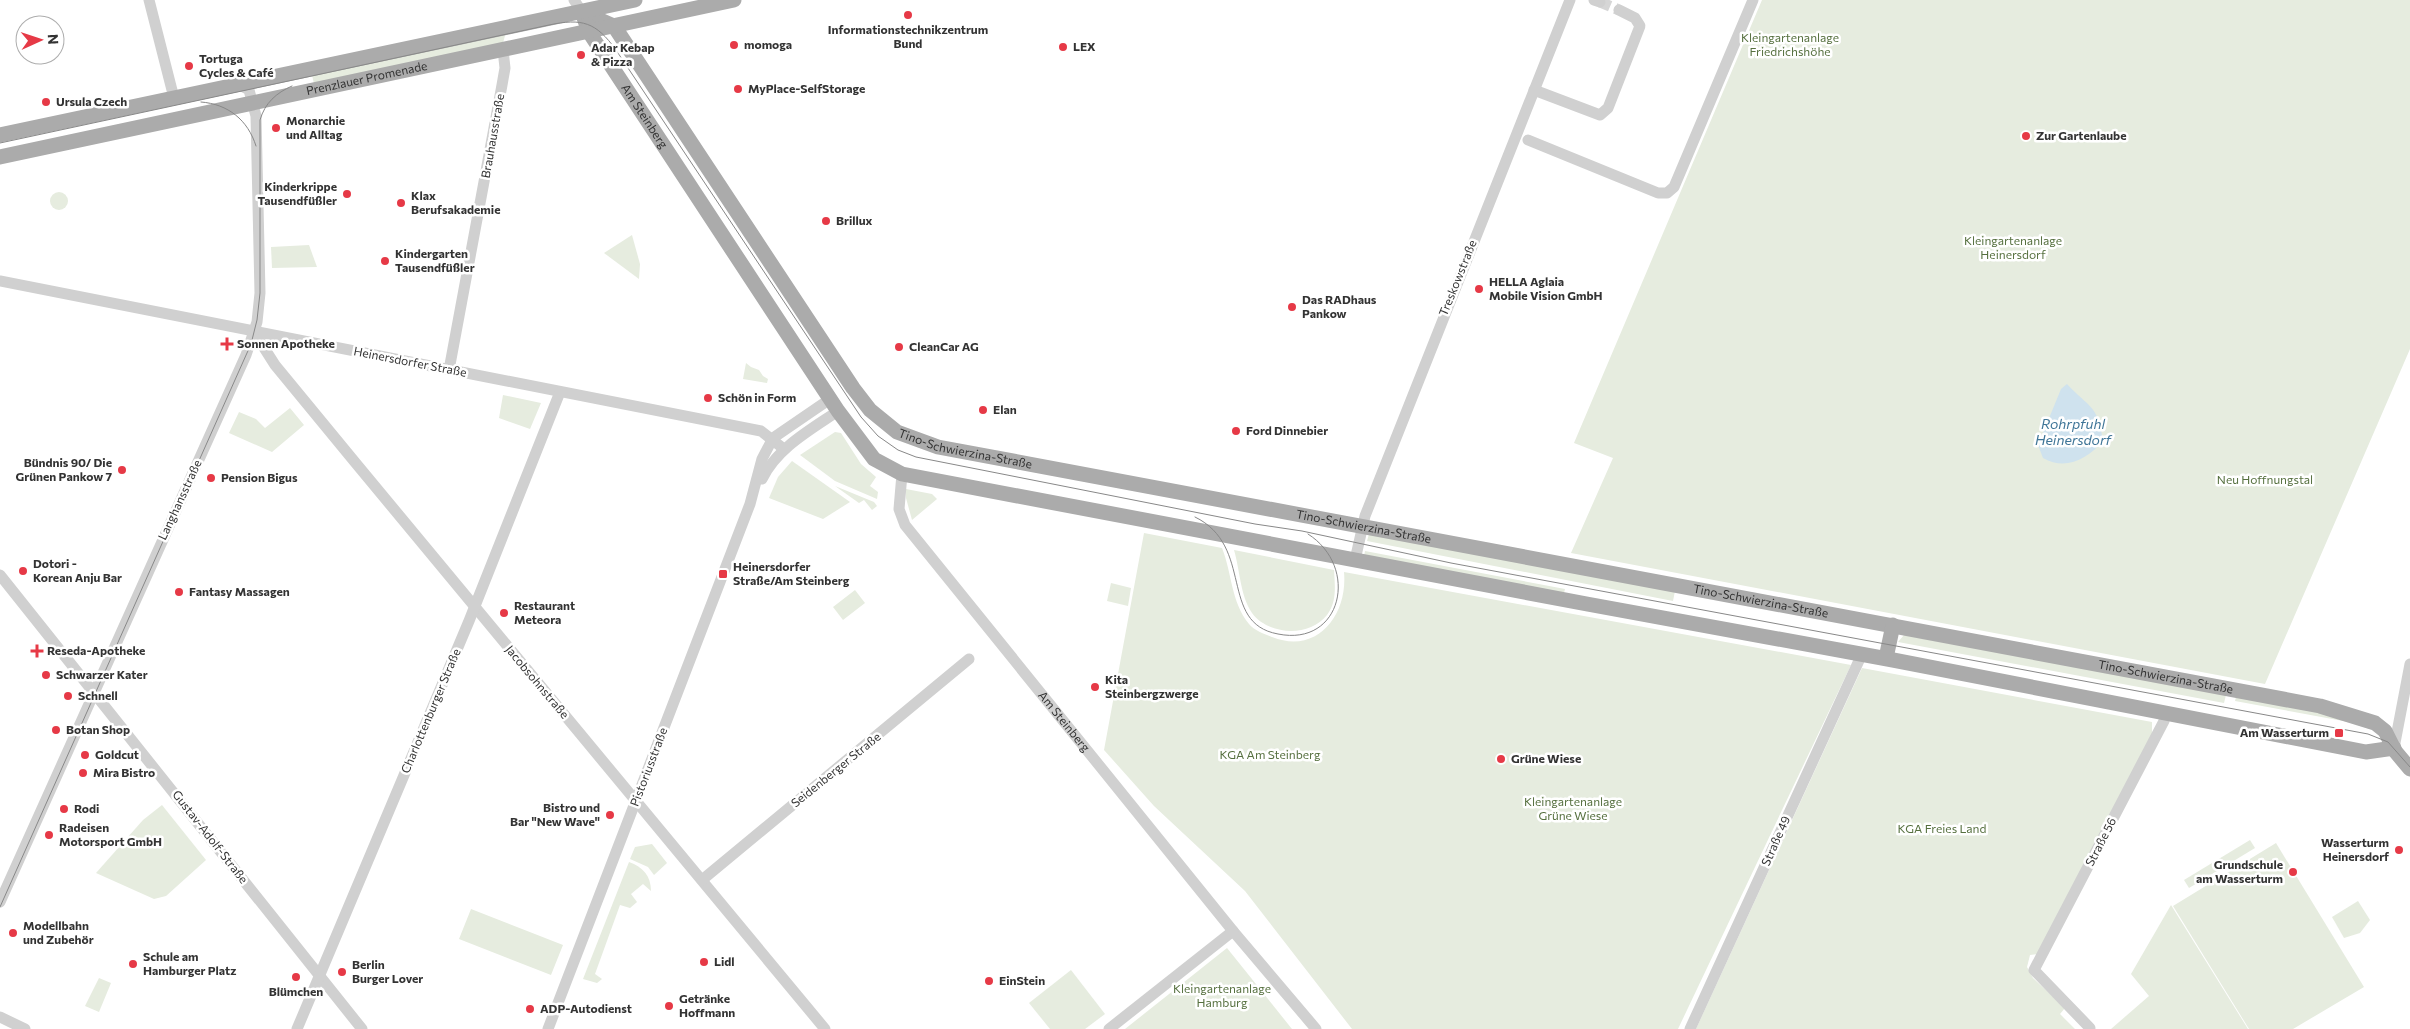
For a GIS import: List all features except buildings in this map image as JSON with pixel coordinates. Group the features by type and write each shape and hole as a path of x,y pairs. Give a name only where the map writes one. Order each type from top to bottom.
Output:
{"main road":[{"name":"Prenzlauer Promenade","path":"0,134 518,23 578,6 635,0"},
{"name":"Prenzlauer Promenade","path":"0,157 734,0"},
{"path":"578,6 614,26"},
{"name":"Am Steinberg","path":"578,6 589,32 841,399"},
{"name":"Am Steinberg","path":"614,26 841,399 874,459 902,474"},
{"name":"Tino-Schwierzina-Straße","path":"841,399 870,410 897,432 927,444 2320,706 2376,723 2385,732 2394,748 2410,769"},
{"path":"902,474 1886,658 2366,752 2394,748"},
{"path":"1886,658 1893,625"}],"street":[{"path":"149,0 174,98"},
{"name":"Treskowstraße","path":"1355,560 1362,525 1439,324 1570,0"},
{"path":"1528,140 1658,193 1667,193 1674,187 1753,0"},
{"path":"1534,90 1600,115 1608,108 1640,26 1635,18 1620,10"},
{"name":"Brauhausstraße","path":"449,370 502,86 503,50"},
{"path":"238,84 249,90 254,102"},
{"name":"Langhansstraße","path":"0,902 246,355 254,332 260,293 259,194 254,102"},
{"name":"Heinersdorfer Straße","path":"0,280 254,332 761,431 773,438 784,449"},
{"name":"Jacobsohnstraße","path":"254,332 277,367 474,608 825,1029"},
{"name":"Charlottenburger Straße","path":"297,1029 474,608 560,392"},
{"name":"Pistoriusstraße","path":"750,504 762,459 773,438 841,399"},
{"name":"Pistoriusstraße","path":"548,1029 750,504 767,467 784,449 841,399"},
{"name":"Am Steinberg","path":"902,474 899,509 904,525 1233,931 1316,1029"},
{"name":"Gustav-Adolf-Straße","path":"0,575 362,1029"},
{"name":"Straße 49","path":"1690,1029 1862,654"},
{"name":"Seidenberger Straße","path":"702,880 969,659"},
{"path":"2394,748 2410,664"},
{"name":"Straße 56","path":"2090,1028 2034,970 2164,721 2166,713"},
{"path":"2398,724 2410,727"},
{"path":"1109,1029 1233,931"},
{"path":"0,1017 26,1029"}],"green space":[{"name":"Kleingartenanlage Heinersdorf","path":"1762,0 2410,0 2410,349 2265,684 1571,553 1613,458 1574,443"},
{"path":"506,32 503,43 314,84 312,75"},
{"path":"59,192 65,195 68,201 65,207 59,210 53,207 50,201 53,195"},
{"path":"632,235 640,264 639,279 604,253"},
{"path":"309,245 317,267 272,268 271,247"},
{"path":"746,363 759,370 768,379 767,383 743,379"},
{"path":"503,395 541,403 530,429 499,418"},
{"path":"290,408 304,425 272,452 229,433 239,412 256,419 265,428"},
{"path":"835,432 841,433 861,464 876,477 870,486 878,492 877,499 835,481 800,455"},
{"path":"792,461 850,502 823,519 769,498 778,477"},
{"path":"835,486 874,502 877,506 872,510 864,500 859,503"},
{"path":"906,489 932,494 937,499 912,520 906,498"},
{"name":"Kleingartenanlage Grüne Wiese","path":"1144,533 1222,548 1235,597 1249,624 1272,637 1288,641 1303,640 1316,636 1335,616 1341,603 1344,588 1344,572 1851,665 1678,1029 1352,1029 1245,891 1154,806 1104,750"},
{"path":"1369,534 1675,591 1673,601 1367,541"},
{"path":"1234,550 1334,570 1334,599 1327,615 1310,627 1289,631 1268,626 1259,620 1252,613 1245,598"},
{"path":"1365,551 1565,589 1564,593 1364,556"},
{"path":"1111,583 1131,588 1128,606 1107,601"},
{"path":"855,590 865,603 843,620 833,607"},
{"path":"1904,635 2226,695 2224,703 1898,642"},
{"name":"KGA Freies Land","path":"1862,668 2152,722 2152,735 2038,954 2030,955 2027,967 2033,978 2065,1008 2060,1014 2075,1029 1696,1029"},
{"path":"2236,697 2343,717 2354,723 2235,701"},
{"path":"162,805 206,860 166,896 154,899 96,873 143,820"},
{"path":"2250,840 2255,848 2189,888 2184,880"},
{"path":"2276,843 2364,987 2293,1029 2249,1029 2173,906"},
{"path":"652,844 667,863 654,875 648,867 630,859 635,847"},
{"path":"629,862 642,869 650,881 651,891 643,884 631,894 637,902 630,908 620,905 595,974 602,979 597,983 583,979"},
{"path":"2358,901 2370,920 2360,933 2344,938 2332,917"},
{"path":"2171,905 2248,1029 2111,1029 2149,996 2131,974"},
{"path":"471,909 563,945 551,975 459,939"},
{"name":"Kleingartenanlage Hamburg","path":"1227,948 1292,1029 1125,1029"},
{"path":"1071,970 1105,1014 1085,1029 1050,1029 1029,1003"},
{"path":"99,978 111,983 99,1012 85,1006"}],"water":[{"name":"Rohrpfuhl Heinersdorf","path":"2067,384 2095,413 2103,441 2090,453 2076,461 2068,463 2052,462 2043,458 2038,445 2061,389"}],"tunnel":[{"path":"1600,2 1619,10"}],"tram line":[{"path":"0,143 549,25 571,22 587,24 602,33 616,50 861,417 878,436 898,450 916,457 1255,524 1302,531 1451,563 2368,734 2388,742 2410,767"},
{"path":"0,907 251,344 257,320 260,293 260,120 272,99 292,86"},
{"path":"201,102 220,106 236,115 248,128 256,146"},
{"path":"1195,517 1213,530 1225,546 1232,564 1241,600 1248,615 1260,627 1278,634 1300,635 1317,628 1329,617 1336,601 1338,584 1334,565 1324,548 1308,534"}],"place":[{"name":"Informationstechnikzentrum Bund","path":"908,15"},
{"name":"momoga","path":"734,45"},
{"name":"LEX","path":"1063,47"},
{"name":"Adar Kebap & Pizza","path":"581,55"},
{"name":"Tortuga Cycles & Café","path":"189,66"},
{"name":"MyPlace-SelfStorage","path":"738,89"},
{"name":"Ursula Czech","path":"46,102"},
{"name":"Monarchie und Alltag","path":"276,128"},
{"name":"Zur Gartenlaube","path":"2026,136"},
{"name":"Kinderkrippe Tausendfüßler","path":"347,194"},
{"name":"Klax Berufsakademie","path":"401,203"},
{"name":"Brillux","path":"826,221"},
{"name":"Kindergarten Tausendfüßler","path":"385,261"},
{"name":"HELLA Aglaia Mobile Vision GmbH","path":"1479,289"},
{"name":"Das RADhaus Pankow","path":"1292,307"},
{"name":"Sonnen Apotheke","path":"227,344"},
{"name":"CleanCar AG","path":"899,347"},
{"name":"Schön in Form","path":"708,398"},
{"name":"Elan","path":"983,410"},
{"name":"Ford Dinnebier","path":"1236,431"},
{"name":"Bündnis 90/ Die Grünen Pankow 7","path":"122,470"},
{"name":"Pension Bigus","path":"211,478"},
{"name":"Dotori - Korean Anju Bar","path":"23,571"},
{"name":"Heinersdorfer Straße/Am Steinberg","path":"723,574"},
{"name":"Fantasy Massagen","path":"179,592"},
{"name":"Restaurant Meteora","path":"504,613"},
{"name":"Reseda-Apotheke","path":"37,651"},
{"name":"Schwarzer Kater","path":"46,675"},
{"name":"Kita Steinbergzwerge","path":"1095,687"},
{"name":"Schnell","path":"68,696"},
{"name":"Botan Shop","path":"56,730"},
{"name":"Am Wasserturm","path":"2339,733"},
{"name":"Goldcut","path":"85,755"},
{"name":"Grüne Wiese","path":"1501,759"},
{"name":"Mira Bistro","path":"83,773"},
{"name":"Rodi","path":"64,809"},
{"name":"Bistro und Bar \"New Wave\"","path":"610,815"},
{"name":"Radeisen Motorsport GmbH","path":"49,835"},
{"name":"Wasserturm Heinersdorf","path":"2399,850"},
{"name":"Grundschule am Wasserturm","path":"2293,872"},
{"name":"Modellbahn und Zubehör","path":"13,933"},
{"name":"Lidl","path":"704,962"},
{"name":"Schule am Hamburger Platz","path":"133,964"},
{"name":"Berlin Burger Lover","path":"342,972"},
{"name":"Blümchen","path":"296,977"},
{"name":"EinStein","path":"989,981"},
{"name":"Getränke Hoffmann","path":"669,1006"},
{"name":"ADP-Autodienst","path":"530,1009"}],"park label":[{"name":"Kleingartenanlage Friedrichshöhe","path":"1790,45"},
{"name":"Neu Hoffnungstal","path":"2265,480"},
{"name":"KGA Am Steinberg","path":"1270,755"}]}
